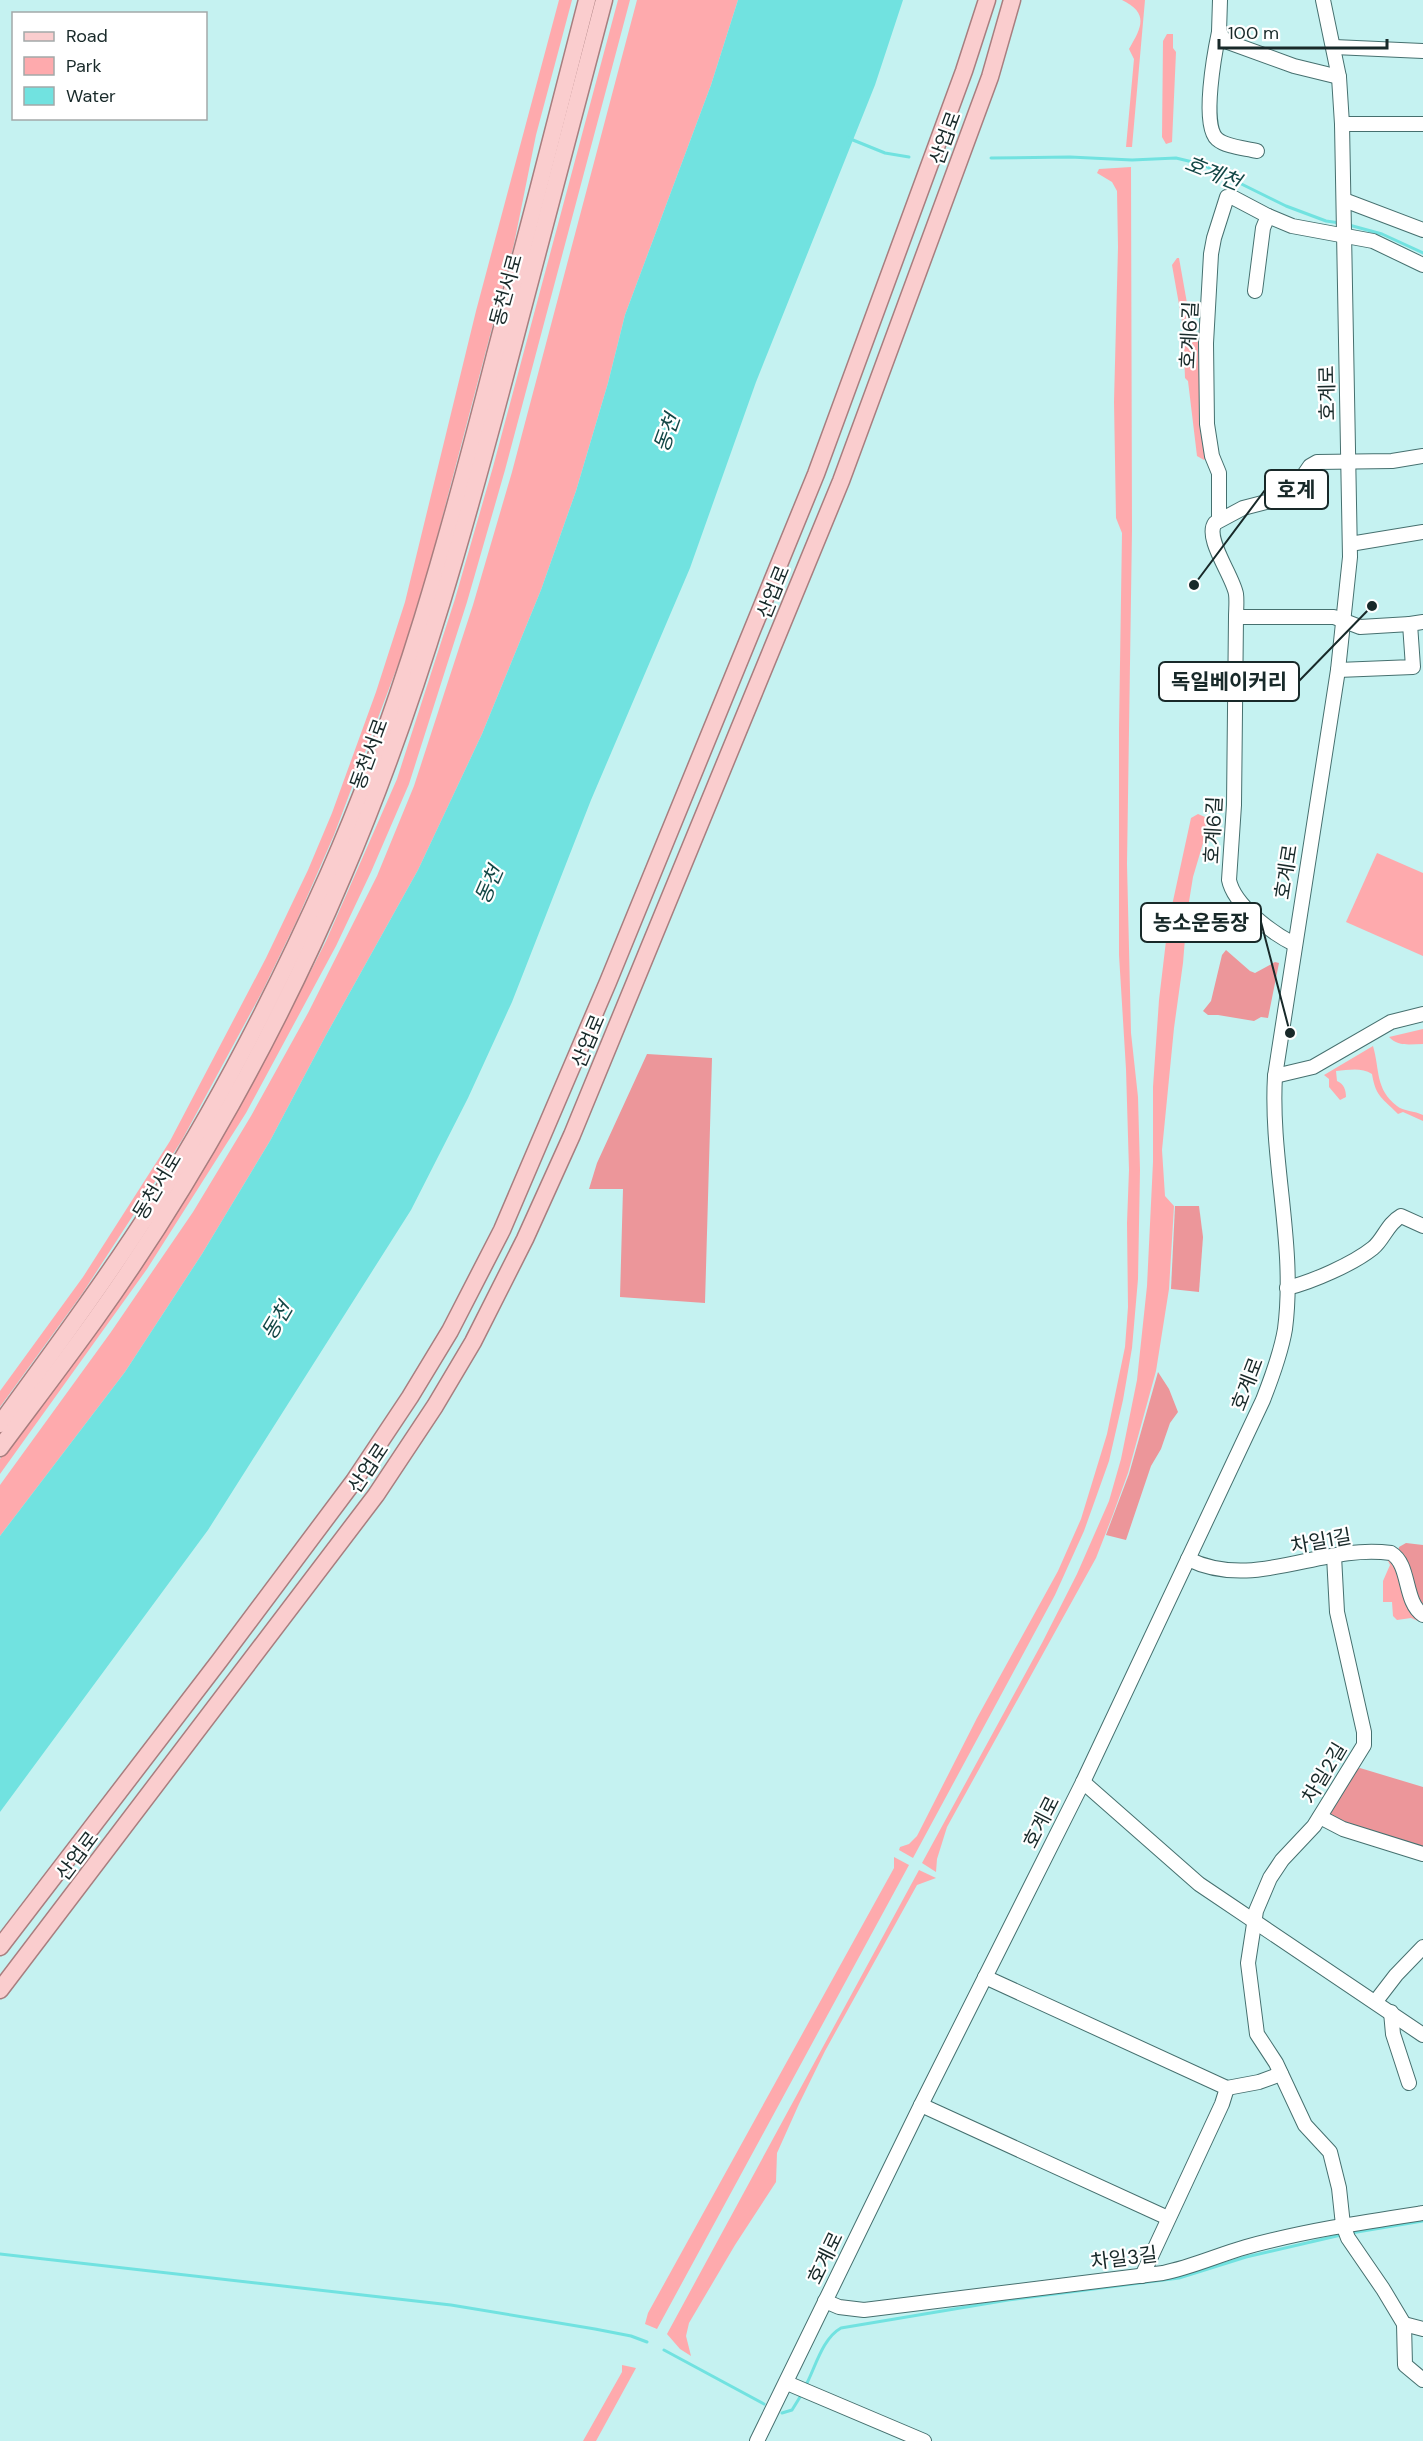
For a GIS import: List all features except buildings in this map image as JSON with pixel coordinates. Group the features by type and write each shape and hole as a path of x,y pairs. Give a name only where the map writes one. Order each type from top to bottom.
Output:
{"main road":[{"name":"동천서로","path":"0,1424 85,1308 158,1199 218,1095 274,991 328,874 371,770 418,633 461,486 587,0"},
{"name":"동천서로","path":"0,1448 96,1318 170,1208 286,999 342,878 385,774 435,627 475,494 604,0"},
{"name":"산업로","path":"0,1947 354,1481 410,1397 450,1331 501,1230 612,970 816,474 964,71 987,0"},
{"name":"산업로","path":"0,1990 376,1494 435,1406 473,1342 525,1239 576,1124 837,492 990,77 1012,0"}],"street":[{"path":"1220,0 1219,32 1210,83 1213,135 1217,140 1226,144 1257,151"},
{"path":"1323,0 1339,77 1344,205 1423,230"},
{"path":"1219,32 1225,41 1294,66 1339,77"},
{"path":"1334,47 1423,51"},
{"path":"1342,124 1423,124"},
{"name":"호계6길","path":"1294,944 1268,928 1244,906 1231,889 1229,880 1234,806 1236,594 1215,545 1212,532 1212,526 1219,520 1219,473 1209,442 1206,343 1214,238 1227,197 1232,197 1268,216 1304,229 1344,234 1373,241 1423,265"},
{"name":"호계로","path":"757,2441 921,2104 1083,1782 1263,1400 1275,1369 1285,1330 1287,1288 1286,1240 1275,1137 1275,1076 1338,670 1350,544 1344,205"},
{"path":"1255,291 1262,236 1268,216"},
{"path":"1219,520 1243,508 1274,500 1301,479 1313,463 1392,461 1423,456"},
{"path":"1350,544 1423,532"},
{"path":"1236,618 1334,617 1360,627 1417,623 1413,667 1338,670"},
{"path":"1275,1076 1313,1067 1382,1027 1423,1014"},
{"path":"1287,1288 1319,1277 1372,1248 1392,1223 1401,1216 1423,1226"},
{"name":"차일1길","path":"1188,1559 1213,1568 1263,1570 1334,1556 1386,1552 1394,1554 1400,1562 1413,1602 1423,1615"},
{"name":"차일2길","path":"1334,1556 1337,1612 1365,1738 1357,1759 1320,1817 1275,1868 1263,1891 1254,1921 1248,1963 1255,2022 1260,2039 1281,2074 1305,2125 1330,2152 1340,2188 1346,2231"},
{"path":"1083,1782 1182,1870 1423,2035"},
{"path":"1320,1817 1343,1829 1423,1854"},
{"path":"1376,2001 1408,1961 1423,1947"},
{"path":"985,1977 1227,2088 1259,2082 1281,2074"},
{"path":"1391,2012 1394,2034 1409,2083"},
{"path":"1142,2276 1222,2104 1227,2088"},
{"path":"921,2104 1167,2218"},
{"name":"차일3길","path":"825,2301 839,2307 864,2310 1142,2276 1180,2270 1243,2248 1346,2231 1423,2213"},
{"path":"1346,2231 1404,2324 1405,2365 1423,2380"},
{"path":"1404,2324 1423,2329"},
{"path":"787,2383 924,2441"}],"green space":[{"path":"559,0 572,0 536,135 514,244 431,560 402,654 334,835 263,990 182,1140 82,1294 0,1407 0,1391 83,1277 170,1141 266,958 332,813 376,692 405,602 476,311"},
{"path":"618,0 630,0 505,470 467,602 409,784 336,946 246,1113 147,1269 0,1474 0,1459 42,1401 237,1108 326,941 397,779 455,599 493,467"},
{"path":"637,0 738,0 711,85 625,315 608,383 576,491 541,590 482,734 418,870 270,1141 202,1254 125,1372 0,1536 0,1485 111,1332 193,1212 251,1116 308,1013 377,876 414,786 473,605 512,472"},
{"path":"1122,0 1145,0 1132,147 1126,147 1134,59 1129,49 1140,27 1140,15 1131,5"},
{"path":"1167,34 1173,34 1173,48 1176,52 1172,142 1166,144 1162,137 1163,41"},
{"path":"1131,167 1132,530 1127,864 1131,1033 1138,1097 1140,1170 1138,1279 1132,1348 1109,1461 1084,1531 1055,1595 913,1858 899,1850 900,1847 909,1844 917,1836 977,1718 1058,1571 1081,1519 1107,1434 1125,1347 1128,1307 1129,1170 1119,955 1122,533 1116,518 1114,402 1117,191 1112,182 1097,173 1099,169"},
{"path":"1179,258 1190,320 1198,340 1202,340 1207,457 1204,460 1197,456 1188,381 1185,378 1183,327 1172,265"},
{"path":"1198,814 1205,817 1206,833 1193,877 1187,914 1162,1150 1165,1196 1174,1206 1169,1289 1156,1371 1128,1473 1096,1558 947,1827 937,1859 936,1872 922,1863 1077,1574 1109,1501 1121,1459 1137,1380 1147,1286 1153,1162 1153,1087 1159,1000 1168,924 1191,818"},
{"path":"1377,853 1423,873 1423,956 1346,922"},
{"path":"1423,1029 1423,1044 1400,1044 1389,1037"},
{"path":"1373,1046 1379,1079 1385,1093 1400,1108 1423,1115 1423,1121 1403,1112 1398,1114 1381,1097 1372,1074 1364,1070 1336,1071 1337,1081 1346,1092 1346,1097 1340,1100 1329,1087 1329,1079 1324,1075"},
{"path":"1390,1555 1419,1618 1418,1621 1411,1618 1397,1620 1393,1616 1392,1602 1383,1602 1383,1581 1390,1565 1387,1559"},
{"path":"894,1857 909,1865 657,2329 645,2324 648,2313 894,1868"},
{"path":"919,1870 936,1878 917,1885 825,2051 777,2153 776,2182 735,2245 689,2323 686,2336 691,2356 680,2349 667,2334"},
{"path":"622,2365 636,2368 596,2441 583,2441 622,2372"}],"shaded area":[{"path":"1226,950 1255,973 1275,962 1279,963 1268,1018 1261,1017 1254,1021 1208,1015 1203,1011 1211,1001 1222,955"},
{"path":"647,1054 712,1058 705,1303 620,1297 623,1189 589,1189 597,1163"},
{"path":"1175,1206 1199,1206 1203,1237 1199,1292 1171,1289"},
{"path":"1158,1372 1169,1389 1178,1412 1170,1423 1161,1449 1151,1466 1126,1540 1106,1535 1129,1474"},
{"path":"1406,1543 1423,1545 1423,1611 1398,1552 1399,1547"},
{"path":"1360,1768 1423,1787 1423,1851 1326,1818 1354,1770"}],"water":[{"name":"동천","path":"738,0 903,0 875,85 756,382 690,568 591,800 512,1002 468,1098 411,1210 208,1530 0,1812 0,1536 125,1372 202,1254 270,1141 418,870 482,734 541,590 576,491 608,383 625,315 711,85"}],"waterway":[{"path":"848,138 885,153 909,157"},
{"name":"호계천","path":"991,158 1070,157 1132,160 1176,158 1201,164 1286,206 1326,221 1340,223"},
{"name":"호계천","path":"1349,225 1382,234 1423,253"},
{"path":"1351,2233 1423,2221"},
{"path":"807,2383 829,2338 841,2328 1008,2300 1179,2278 1246,2257 1341,2235"},
{"path":"0,2254 451,2305 595,2329 631,2336 647,2342"},
{"path":"664,2350 764,2404"},
{"path":"782,2413 792,2410 800,2397"}],"place":[{"name":"호계","path":"1194,585"},
{"name":"독일베이커리","path":"1372,606"},
{"name":"농소운동장","path":"1290,1033"}]}
